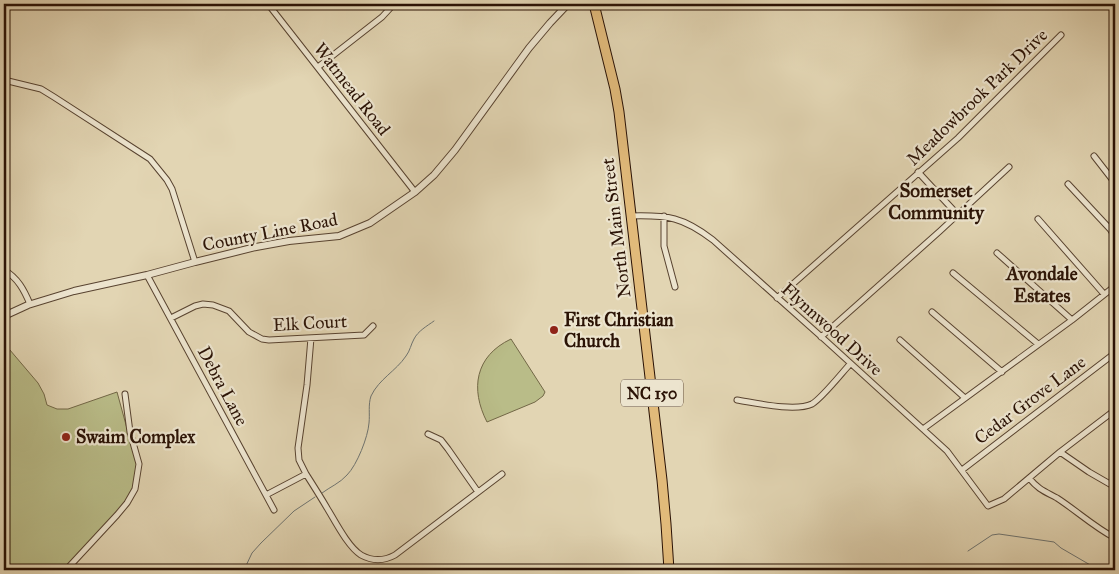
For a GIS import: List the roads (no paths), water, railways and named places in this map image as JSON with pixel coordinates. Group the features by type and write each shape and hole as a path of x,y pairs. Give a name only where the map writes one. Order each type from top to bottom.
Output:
{"main road":[{"name":"North Main Street","path":"594,4 617,100 662,480 669,570"}],"street":[{"name":"Watmead Road","path":"268,4 415,192"},
{"path":"318,68 382,17 394,4"},
{"name":"County Line Road","path":"4,316 30,304 74,291 147,275 256,247 289,241 339,236 370,223 415,192 445,163 529,48 550,22 568,4"},
{"name":"Meadowbrook Park Drive","path":"777,298 958,138 1061,35"},
{"path":"4,80 41,90 54,96 150,159 172,189 195,262"},
{"path":"1094,156 1115,183"},
{"path":"821,337 1009,167"},
{"path":"918,172 958,215"},
{"path":"1068,184 1115,237"},
{"name":"Flynnwood Drive","path":"631,216 664,216 686,222 702,232 947,451 988,506 1004,500 1029,478"},
{"path":"664,216 664,246 675,288"},
{"path":"1038,219 1104,294"},
{"path":"997,253 1072,320"},
{"path":"4,270 20,284 30,304"},
{"path":"953,273 1038,344"},
{"name":"Debra Lane","path":"147,275 274,510"},
{"path":"923,429 1072,320 1115,286"},
{"name":"Elk Court","path":"171,318 196,306 203,304 213,305 229,311 249,332 262,339 269,340 364,334 373,326"},
{"path":"932,312 1002,372"},
{"path":"311,338 307,385 298,448 299,460 339,529 360,554 371,559 381,560 395,555 502,474"},
{"path":"900,340 965,398"},
{"name":"Cedar Grove Lane","path":"962,470 1115,352"},
{"path":"737,400 782,407 806,406 817,400 850,364"},
{"path":"66,570 117,515 135,489 139,464 130,432 125,394"},
{"path":"1115,410 1029,478 1039,489 1056,498 1115,538"},
{"path":"1110,414 1115,418"},
{"path":"428,434 441,440 478,492"},
{"path":"1060,452 1115,487"},
{"path":"266,495 306,474"}],"waterway":[{"path":"322,493 344,478 358,458 368,429 370,399 374,390 402,361 418,334 434,321"},
{"path":"244,570 252,553 261,543 294,511 315,497"},
{"path":"968,551 992,535 999,534 1054,542 1092,566 1105,570"}],"place":[{"name":"First Christian Church","path":"554,330"},
{"name":"Swaim Complex","path":"66,437"}],"district":[{"name":"Somerset Community","path":"936,201"},
{"name":"Avondale Estates","path":"1042,284"}]}
